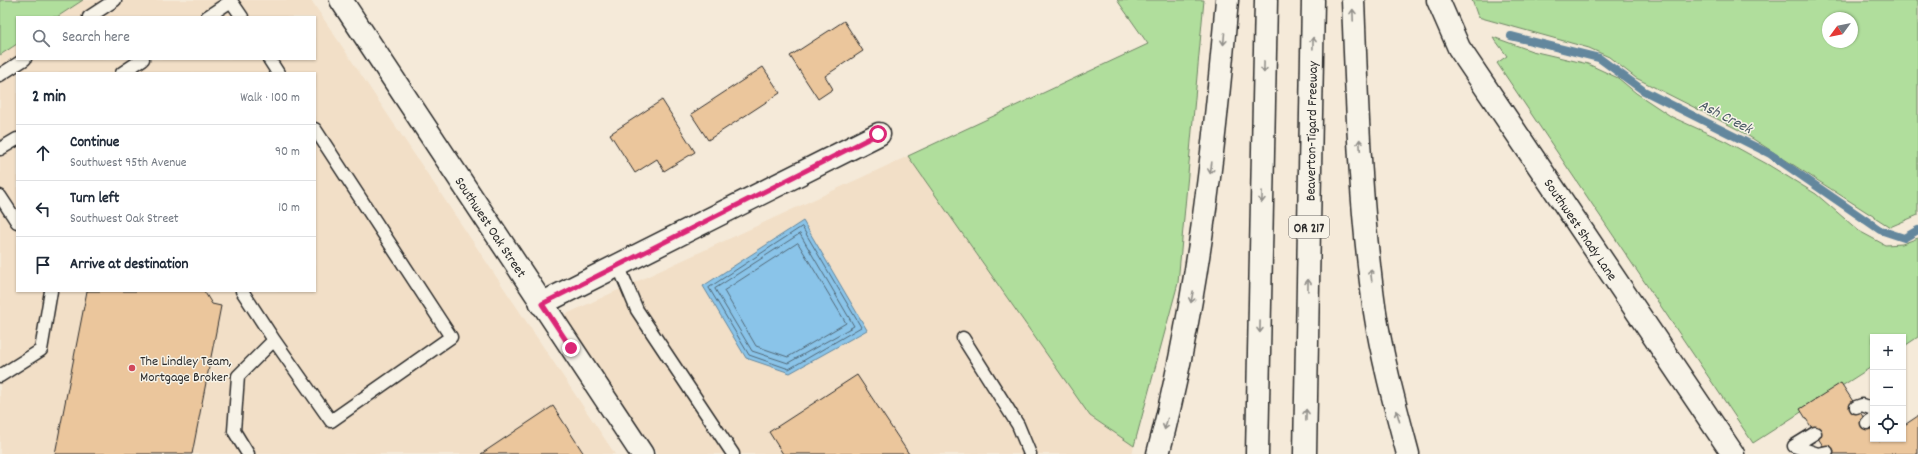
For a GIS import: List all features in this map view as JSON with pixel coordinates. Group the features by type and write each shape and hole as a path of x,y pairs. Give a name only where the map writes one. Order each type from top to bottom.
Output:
{"main road":[{"name":"Southwest Oak Street","path":"341,0 642,454"},
{"path":"1158,454 1172,400 1196,277 1215,139 1227,0"},
{"path":"1257,454 1266,0"},
{"name":"Beaverton-Tigard Freeway","path":"1305,454 1313,0"},
{"path":"1353,0 1363,206 1375,313 1397,413 1408,454"},
{"name":"Southwest Shady Lane","path":"1438,0 1459,48 1733,454"},
{"path":"542,304 878,134"}],"lane":[{"path":"91,16 115,0"},
{"path":"208,16 231,1 241,16"},
{"path":"0,75 22,60"},
{"path":"124,72 142,60"},
{"path":"270,60 277,72"},
{"path":"243,292 274,340 331,421 451,337 316,131"},
{"path":"0,150 16,140"},
{"path":"0,196 16,220"},
{"path":"618,265 637,310 733,454"},
{"path":"0,376 41,350 52,292"},
{"path":"963,338 1018,425 1030,454"},
{"path":"248,454 234,431 238,376 274,340"},
{"path":"1856,407 1862,405 1870,408"},
{"path":"1815,433 1794,446 1818,454 1827,452"}],"shaded area":[{"path":"83,0 311,0 615,454 0,454 0,55 16,45 16,60 316,60 316,16 59,16"},
{"path":"908,156 1090,416 1134,446 1132,454 658,454 562,316"}],"green space":[{"path":"0,0 83,0 59,16 16,16 16,45 0,55"},
{"path":"1117,0 1204,0 1178,283 1134,446 1090,416 908,156 1148,44"},
{"path":"1472,0 1918,0 1918,215 1890,227 1739,130 1636,78 1609,57 1589,48 1478,17"},
{"path":"1493,37 1532,51 1588,64 1618,78 1636,93 1672,117 1725,141 1767,164 1816,194 1859,231 1885,245 1902,244 1918,238 1918,337 1906,345 1906,334 1870,334 1870,368 1753,443 1497,63 1507,56"}],"water":[{"path":"803,221 867,330 790,373 746,358 703,286"}],"building":[{"path":"844,21 863,51 825,76 833,89 818,99 790,56"},
{"path":"763,67 780,93 708,140 691,114"},
{"path":"662,100 695,152 664,171 657,159 635,173 610,134"},
{"path":"87,292 205,292 212,304 221,306 192,454 55,454"},
{"path":"857,375 909,454 783,454 769,432"},
{"path":"1841,383 1870,427 1870,442 1906,442 1906,424 1918,416 1918,454 1828,454 1800,409"},
{"path":"553,406 584,454 481,454"}],"waterway":[{"name":"Ash Creek","path":"1511,36 1599,58 1644,91 1770,154 1880,230 1904,238 1918,230"}],"place":[{"name":"The Lindley Team, Mortgage Broker","path":"132,368"}],"route":[{"path":"571,348 542,304 878,134"}]}
